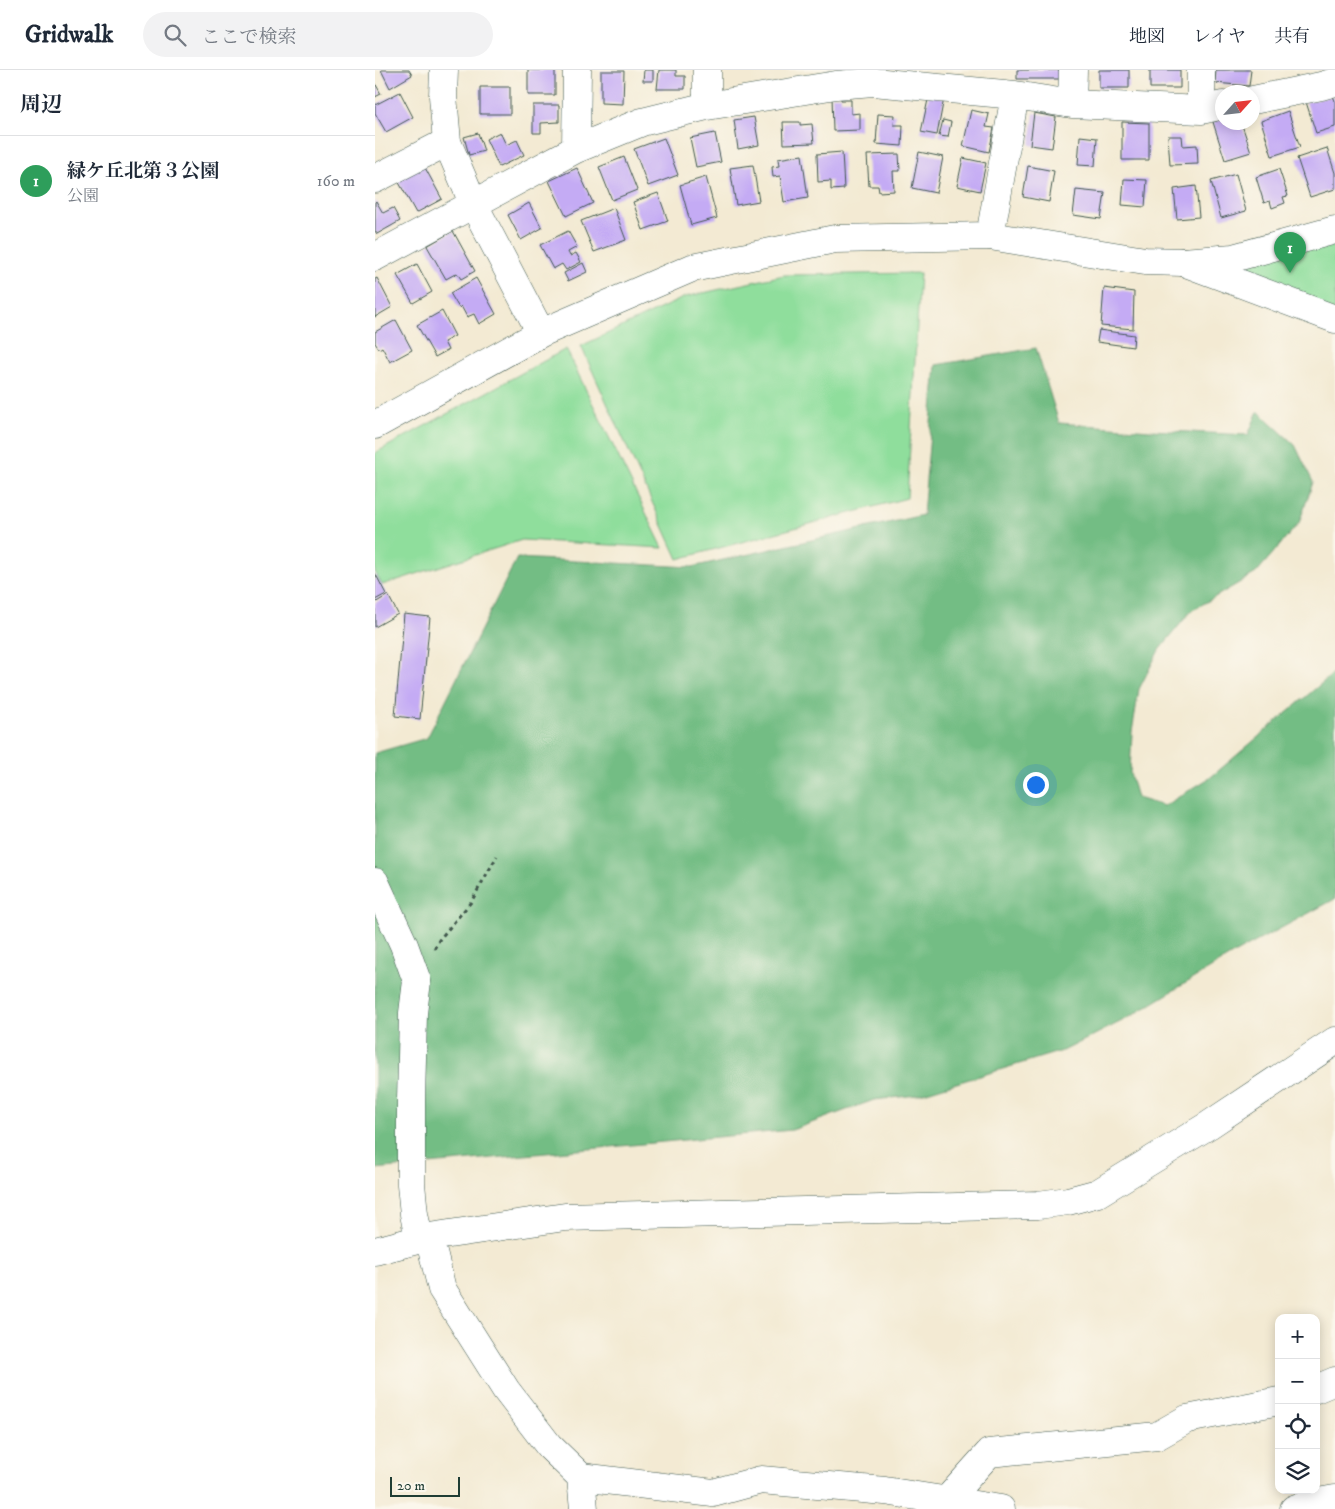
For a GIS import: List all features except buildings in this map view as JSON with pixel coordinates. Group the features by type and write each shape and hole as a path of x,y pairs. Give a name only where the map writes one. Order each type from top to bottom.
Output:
{"street":[{"path":"444,70 443,96 447,142 474,205 541,333"},
{"path":"576,149 577,70"},
{"path":"707,70 707,106"},
{"path":"1072,104 1073,70"},
{"path":"375,257 576,149 642,122 707,106 836,78 873,82 959,80 1015,95 1072,104 1212,108 1201,70"},
{"path":"1260,98 1326,79"},
{"path":"990,236 1015,95"},
{"path":"375,179 447,142"},
{"path":"375,425 541,333 692,268 835,239 990,236 1145,261 1183,262 1233,258 1335,230"},
{"path":"1183,262 1335,319"},
{"path":"375,882 404,945 417,981 413,1013 411,1092 411,1184 414,1214 442,1289 500,1382 549,1446 581,1477 713,1493 761,1480 885,1490 1001,1509"},
{"path":"375,1250 424,1238 565,1217 1038,1205 1068,1201 1097,1193 1209,1125 1335,1041"},
{"path":"1320,1387 1335,1381"},
{"path":"946,1501 989,1452 1157,1436 1187,1419 1275,1402"},
{"path":"581,1477 584,1509"},
{"path":"1293,1509 1307,1504 1335,1499"}],"path":[{"path":"417,981 439,940 471,902 497,856"}],"green space":[{"path":"1335,236 1335,312 1249,282 1243,265"},
{"path":"920,273 907,498 678,559 581,346 685,297 784,275"},
{"path":"1036,348 1059,423 1248,435 1258,411 1295,445 1313,482 1299,523 1256,573 1191,611 1159,650 1139,689 1132,732 1130,773 1137,798 1164,806 1211,777 1335,672 1335,899 1237,952 1128,1018 1065,1050 917,1095 874,1100 792,1130 375,1169 375,753 427,738 517,558 692,567 923,515 936,365"},
{"path":"566,349 663,548 522,540 382,585 375,572 375,453"}],"place":[{"name":"緑ケ丘北第３公園","path":"1290,273"}]}
